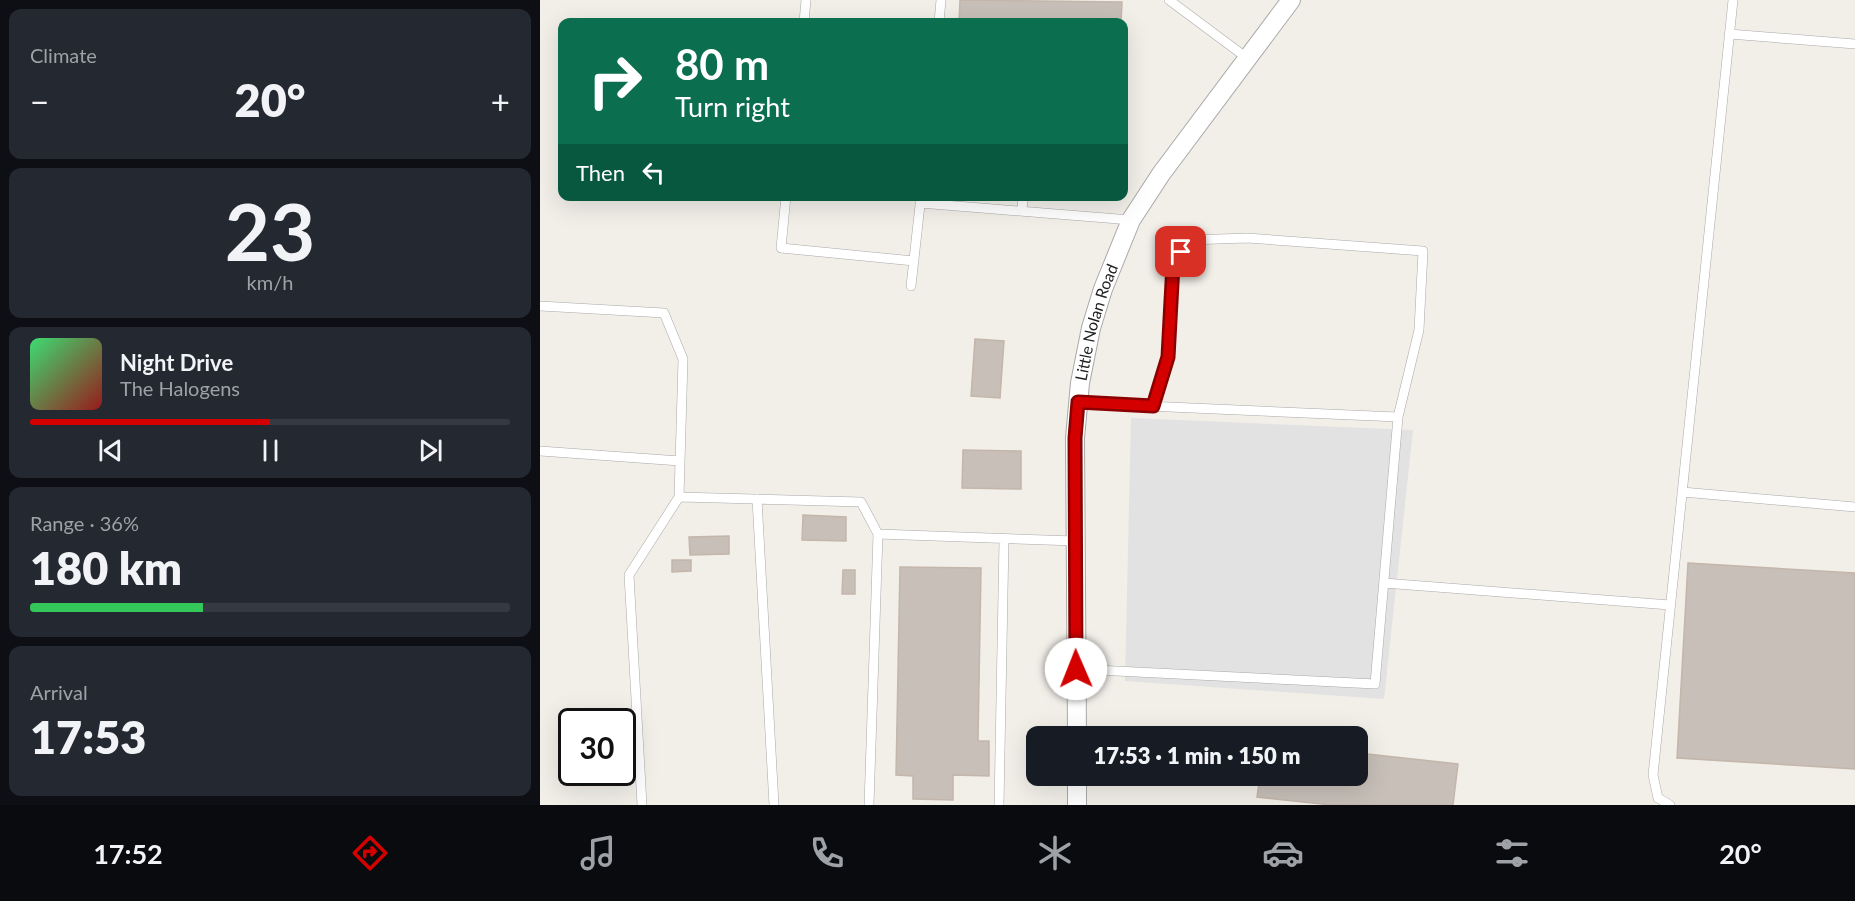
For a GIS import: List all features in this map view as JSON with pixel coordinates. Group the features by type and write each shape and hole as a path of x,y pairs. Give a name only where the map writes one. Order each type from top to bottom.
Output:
{"street":[{"name":"Little Nolan Road","path":"1077,726 1075,438 1078,402 1091,328 1103,289 1131,220 1161,174 1291,0"},
{"path":"1077,786 1077,805"}],"lane":[{"path":"804,18 806,0"},
{"path":"939,18 941,0"},
{"path":"1169,0 1247,58"},
{"path":"1670,805 1658,798 1653,775 1733,0"},
{"path":"1729,34 1855,44"},
{"path":"786,201 781,248 914,261"},
{"path":"911,286 920,201"},
{"path":"929,201 1131,220"},
{"path":"1022,211 1023,201"},
{"path":"1076,669 1375,684 1398,417 1419,330 1423,251 1247,237 1190,240 1173,264 1168,357 1153,406"},
{"path":"540,306 664,313 683,359 680,497 629,575 642,805"},
{"path":"1078,402 1398,417"},
{"path":"540,451 680,461"},
{"path":"1682,492 1855,507"},
{"path":"680,497 861,502 879,534 869,805"},
{"path":"757,499 774,805"},
{"path":"879,534 1075,541"},
{"path":"999,805 1004,540"},
{"path":"1383,583 1670,605"}],"shaded area":[{"path":"1131,418 1413,430 1384,699 1125,681"}],"building":[{"path":"960,0 1122,2 1121,18 959,18"},
{"path":"975,339 1004,341 1000,398 971,396"},
{"path":"963,450 1021,451 1021,489 962,488"},
{"path":"803,515 846,517 846,541 802,540"},
{"path":"729,536 729,554 690,555 689,537"},
{"path":"672,560 691,560 691,571 672,572"},
{"path":"1688,563 1855,573 1855,769 1677,758"},
{"path":"900,567 981,568 978,741 989,741 989,776 953,775 953,800 913,799 913,776 896,775"},
{"path":"843,570 855,570 855,594 842,594"},
{"path":"1368,754 1458,764 1453,805 1331,805 1257,797 1259,786 1368,786"}],"route":[{"path":"1076,669 1075,438 1078,402 1153,406 1168,357 1173,264 1181,252"}]}
